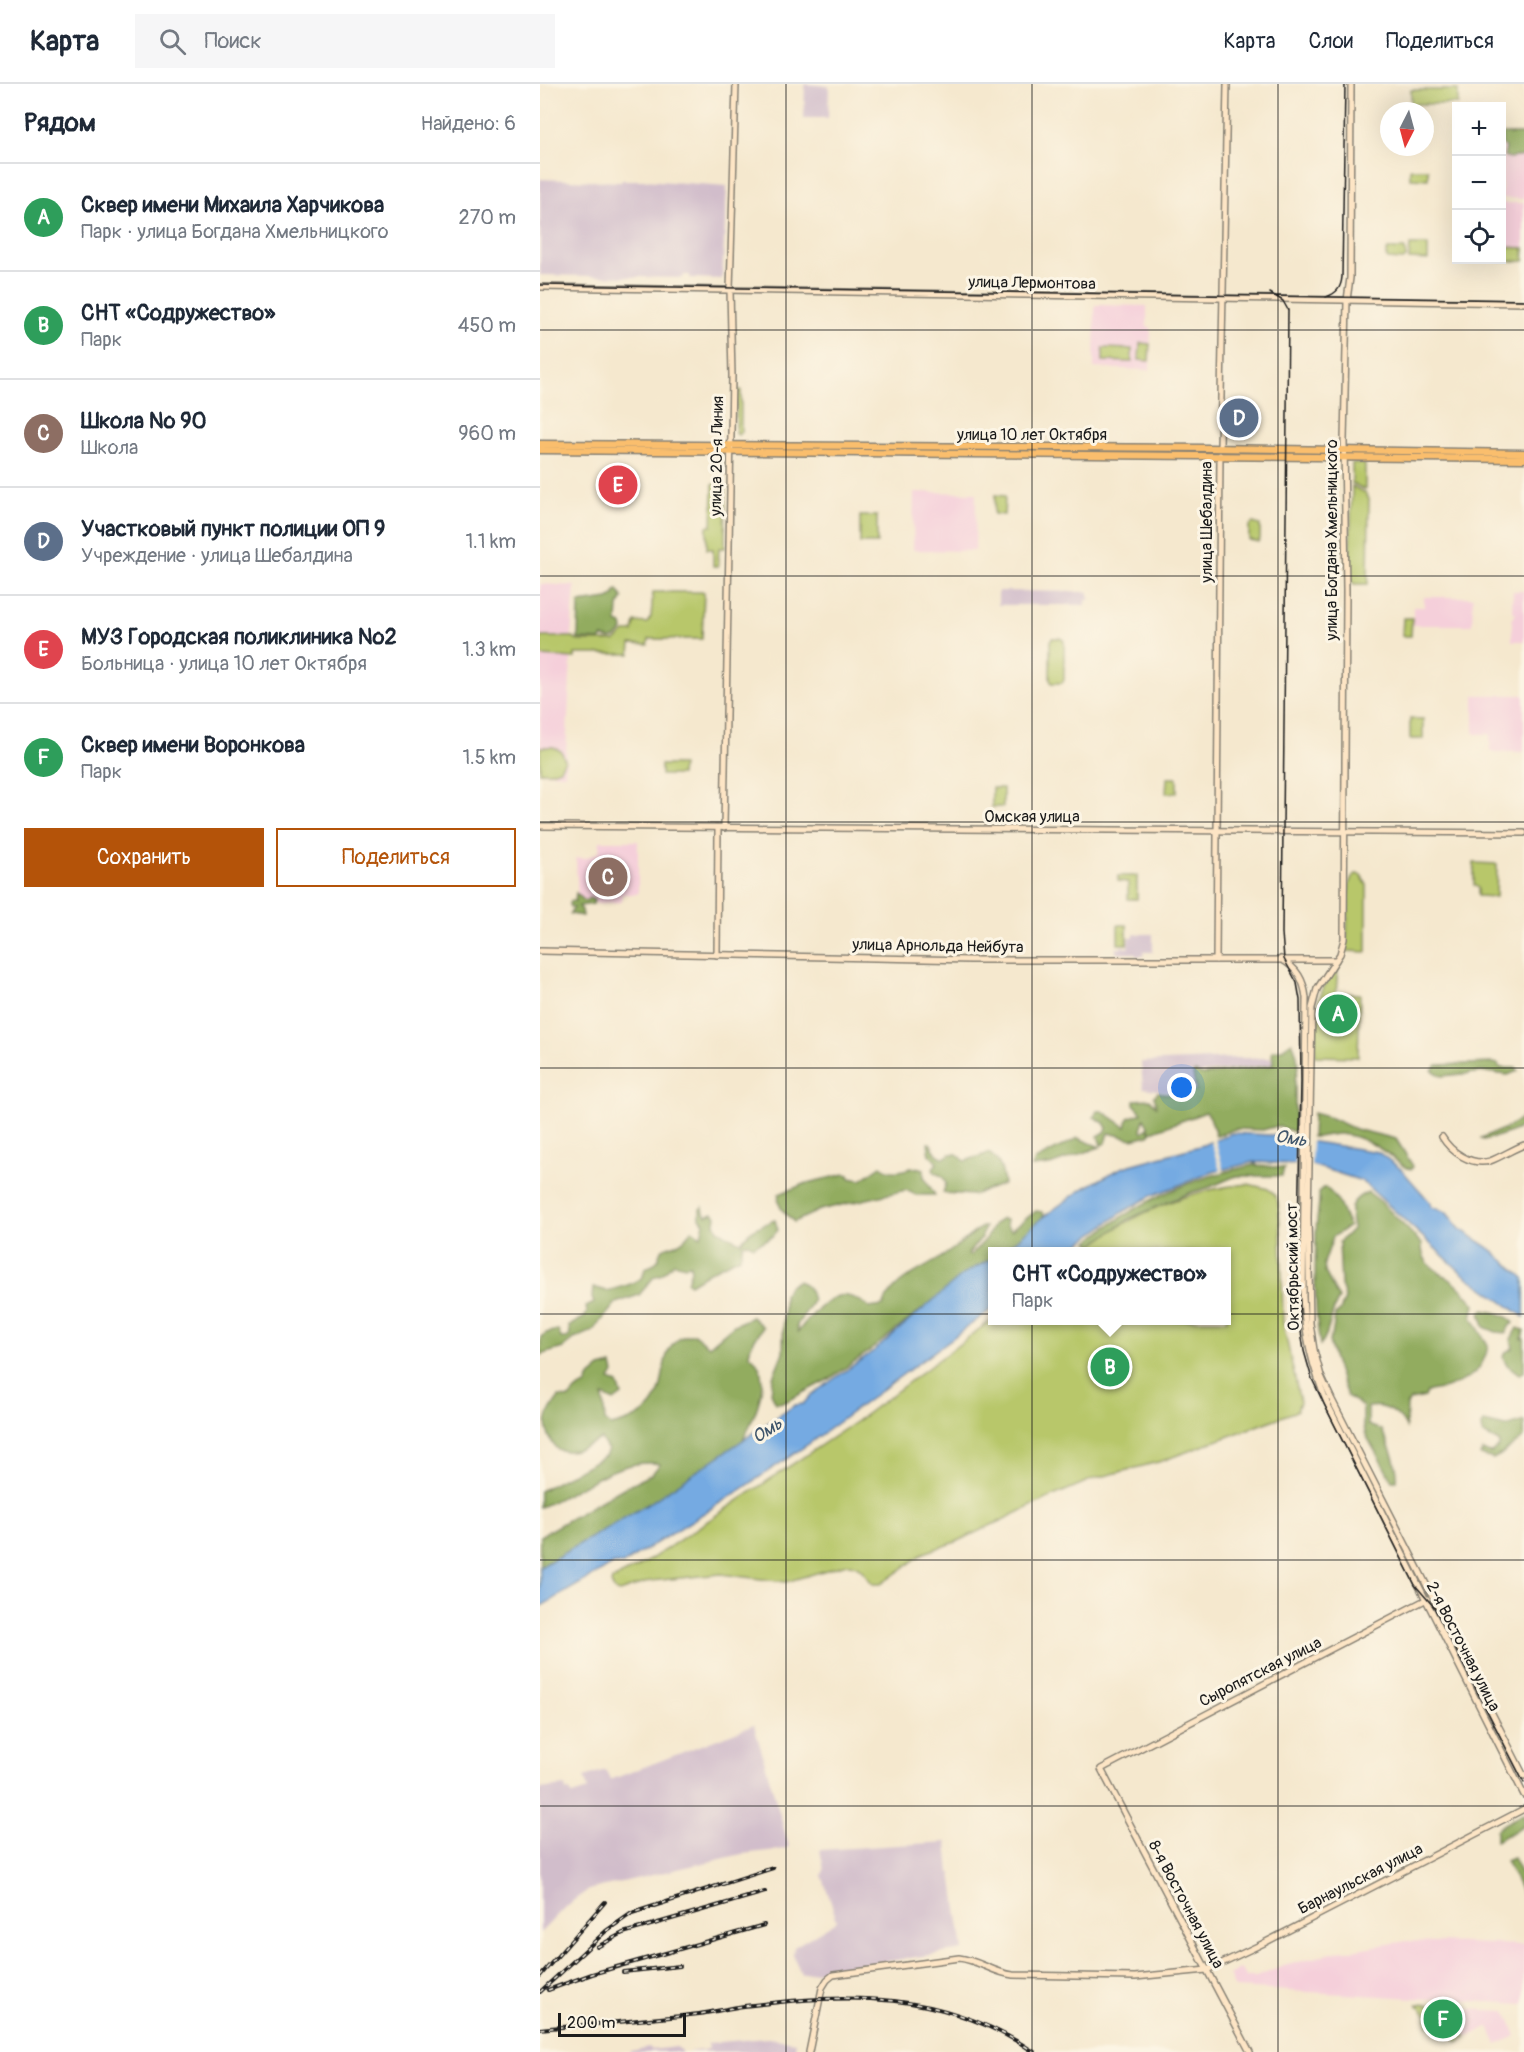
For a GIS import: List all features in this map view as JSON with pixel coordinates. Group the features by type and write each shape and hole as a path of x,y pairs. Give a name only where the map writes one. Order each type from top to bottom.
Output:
{"main road":[{"name":"улица 20-я Линия","path":"717,955 732,376 730,290 736,84"},
{"name":"улица Шебалдина","path":"1216,960 1220,452 1227,84"},
{"name":"улица Богдана Хмельницкого","path":"1307,1081 1312,1008 1317,988 1336,960 1343,947 1344,939 1345,454 1347,300 1350,278 1351,84"},
{"name":"улица Лермонтова","path":"540,287 1524,303"},
{"name":"улица 10 лет Октября","path":"540,444 730,447 964,455 1220,452 1524,459"},
{"name":"улица 10 лет Октября","path":"540,450 730,447"},
{"name":"улица 10 лет Октября","path":"1345,454 1524,453"},
{"name":"Омская улица","path":"540,826 1524,833"},
{"name":"улица Арнольда Нейбута","path":"540,951 941,959 1336,960"},
{"path":"1281,959 1294,969 1305,988 1307,1081"},
{"name":"Октябрьский мост","path":"1307,1081 1303,1297 1308,1351 1327,1403 1400,1539"},
{"path":"1442,1137 1452,1150 1472,1161 1490,1161 1524,1145"},
{"name":"2-я Восточная улица","path":"1400,1539 1524,1796"},
{"name":"2-я Восточная улица","path":"1428,1599 1524,1776"},
{"name":"Сыропятская улица","path":"1101,1769 1428,1599"},
{"name":"8-я Восточная улица","path":"1101,1769 1250,2052"},
{"name":"Барнаульская улица","path":"1207,1970 1524,1809"},
{"path":"809,2052 824,1984 833,1976 841,1973 949,1958 968,1959 1013,1975 1135,1977 1207,1970"}],"shaded area":[{"path":"805,84 829,86 828,118 804,118"},
{"path":"1506,133 1524,133 1524,199 1506,198"},
{"path":"540,179 621,182 622,180 644,180 727,186 722,279 690,278 690,275 684,275 683,278 540,275"},
{"path":"1506,203 1524,203 1524,247 1506,247"},
{"path":"1095,305 1147,306 1147,327 1151,327 1150,370 1094,368"},
{"path":"914,492 976,493 975,551 913,550"},
{"path":"540,584 575,586 571,636 540,636"},
{"path":"998,591 1089,592 1089,600 1086,600 1086,605 998,605"},
{"path":"1513,591 1524,591 1524,641 1512,641 1512,620 1516,614 1512,610"},
{"path":"1424,597 1473,597 1472,625 1413,625 1413,607 1424,607"},
{"path":"540,657 571,658 565,774 540,773"},
{"path":"1474,695 1524,695 1524,752 1490,752 1490,734 1474,734"},
{"path":"600,841 638,841 638,894 622,894 622,902 578,904 576,858 586,858 599,852"},
{"path":"1134,934 1153,934 1153,952 1144,952 1144,956 1136,956 1136,953 1116,953 1116,948 1121,948 1121,946 1128,948 1129,937 1134,937"},
{"path":"1271,1058 1272,1064 1202,1073 1194,1091 1177,1093 1143,1088 1141,1062"},
{"path":"754,1725 789,1846 785,1849 742,1854 588,1890 567,1905 540,1933 540,1789 565,1786 566,1791 570,1790 572,1795 588,1790 584,1777 605,1770 610,1780"},
{"path":"947,1842 963,1950 801,1974 793,1955 794,1947 837,1921 822,1875 824,1870 820,1850"},
{"path":"1407,1941 1524,1945 1524,2004 1235,1988 1229,1975 1241,1968 1245,1977 1256,1977 1284,1966 1343,1950"},
{"path":"1466,2009 1506,2011 1516,2036 1497,2045 1489,2027 1468,2037 1458,2024"},
{"path":"768,2038 796,2042 794,2052 687,2052 709,2049 708,2043"},
{"path":"649,2047 652,2050 677,2047 682,2052 627,2052"}],"green space":[{"path":"1411,90 1458,90 1458,102 1452,102 1452,104 1411,102"},
{"path":"1506,134 1524,134 1524,156 1506,157"},
{"path":"1410,169 1428,169 1428,179 1410,178"},
{"path":"1410,245 1428,245 1428,260 1409,259"},
{"path":"1506,247 1524,248 1524,261 1506,261"},
{"path":"1388,249 1405,249 1406,258 1403,260 1388,259 1386,256"},
{"path":"1140,343 1150,344 1149,361 1139,360"},
{"path":"1103,348 1132,349 1132,362 1103,361"},
{"path":"736,390 741,390 741,432 738,435 736,433"},
{"path":"1352,463 1365,464 1365,490 1352,483"},
{"path":"713,484 726,486 725,548 719,548 718,566 713,566 713,549 707,549 707,526 712,526"},
{"path":"1352,486 1365,493 1369,499 1368,584 1354,584 1349,578"},
{"path":"995,495 1005,496 1004,515 994,514"},
{"path":"860,516 877,516 877,543 860,543"},
{"path":"1253,523 1260,525 1258,542 1249,540 1249,526"},
{"path":"618,590 623,598 618,606 617,623 622,625 623,630 613,639 603,637 600,640 578,639 579,603 608,599"},
{"path":"653,592 704,592 702,639 649,639 648,645 631,644 630,654 575,654 575,658 540,656 540,637 573,637 578,641 615,641 625,632 633,632 635,622 647,623 651,617"},
{"path":"1403,618 1412,618 1411,636 1402,636"},
{"path":"1052,638 1061,638 1064,641 1064,680 1062,683 1052,683 1050,680 1050,641"},
{"path":"1410,719 1423,719 1423,739 1410,739"},
{"path":"540,747 553,747 561,751 565,760 560,769 540,772"},
{"path":"661,765 682,765 681,775 661,775"},
{"path":"1167,778 1177,778 1177,793 1166,793"},
{"path":"992,788 1003,788 1003,807 992,807"},
{"path":"1474,863 1497,864 1496,897 1478,896 1478,888 1474,885"},
{"path":"612,869 617,869 618,883 609,884 608,881 597,881 595,875 600,876 605,872 607,875 616,877"},
{"path":"1356,874 1361,875 1367,885 1367,952 1346,951 1349,884"},
{"path":"1118,876 1137,876 1137,899 1128,899 1128,882 1118,881"},
{"path":"576,893 585,901 589,898 594,900 593,904 579,906 583,916 570,914 574,907 570,907 569,904 570,901 575,901"},
{"path":"1118,925 1127,925 1127,944 1118,944"},
{"path":"1338,967 1336,993 1360,994 1358,1057 1315,1056 1317,1008 1324,987"},
{"path":"1292,1042 1298,1065 1295,1079 1295,1132 1277,1126 1263,1130 1235,1129 1216,1136 1206,1112 1151,1132 1144,1119 1141,1130 1142,1132 1148,1128 1151,1133 1149,1135 1132,1139 1109,1133 1106,1143 1101,1145 1098,1136 1107,1128 1104,1123 1094,1117 1097,1111 1102,1111 1126,1127 1128,1118 1142,1113 1134,1104 1134,1100 1150,1099 1157,1107 1154,1096 1158,1092 1177,1095 1196,1091 1193,1074 1195,1072 1203,1075 1273,1065 1272,1051 1282,1049"},
{"path":"1498,1064 1500,1068 1516,1068 1518,1071 1508,1075 1485,1072 1442,1076 1432,1070 1437,1065"},
{"path":"1313,1113 1355,1129 1396,1139 1413,1166 1412,1169 1406,1168 1367,1141 1349,1135 1312,1137"},
{"path":"1524,1117 1524,1126 1494,1138 1483,1140 1481,1138 1506,1128"},
{"path":"1078,1138 1100,1147 1050,1165 1032,1167 1035,1160"},
{"path":"928,1143 937,1154 944,1158 950,1154 957,1154 965,1161 989,1153 1000,1166 1004,1184 973,1195 943,1193 946,1183 943,1177 934,1172 933,1168 937,1163 930,1155"},
{"path":"1254,1165 1284,1168 1282,1176 1236,1176 1189,1193 1129,1219 1093,1245 1088,1242 1125,1215 1166,1193 1209,1176"},
{"path":"881,1166 893,1171 924,1169 924,1177 935,1195 916,1195 906,1190 820,1210 794,1222 780,1206 779,1194 807,1183 845,1174 850,1178 861,1180"},
{"path":"1248,1184 1268,1189 1278,1202 1283,1323 1300,1402 1294,1412 1162,1461 1093,1479 956,1542 924,1553 881,1584 873,1584 859,1568 847,1564 786,1582 721,1574 651,1581 619,1592 614,1590 612,1580 645,1563 857,1421 988,1323 988,1325 1231,1325 1231,1247 1088,1247 1120,1226 1160,1206 1225,1187"},
{"path":"1325,1187 1338,1201 1349,1226 1333,1237 1324,1263 1325,1272 1339,1299 1320,1345 1316,1304 1316,1234 1319,1192"},
{"path":"1368,1192 1381,1202 1422,1244 1422,1251 1427,1262 1458,1286 1475,1305 1472,1317 1488,1346 1483,1362 1468,1378 1446,1388 1427,1392 1425,1397 1410,1400 1407,1405 1406,1427 1400,1418 1386,1408 1368,1407 1368,1425 1382,1430 1395,1461 1397,1481 1392,1481 1366,1435 1363,1424 1363,1407 1347,1396 1329,1341 1335,1315 1340,1311 1345,1298 1341,1285 1339,1242 1353,1228 1351,1211 1353,1202"},
{"path":"703,1207 706,1216 713,1213 716,1216 715,1224 718,1230 741,1242 751,1231 775,1220 778,1230 773,1236 754,1246 748,1243 743,1244 740,1257 690,1284 687,1282 691,1270 690,1265 674,1263 662,1274 654,1277 639,1295 616,1303 593,1331 574,1339 563,1348 540,1355 541,1337 558,1330 561,1338 567,1338 570,1335 569,1326 585,1317 586,1307 594,1303 593,1287 607,1291 639,1280 645,1268 653,1265 659,1259 663,1249 681,1242 692,1230 701,1236 704,1223 700,1218 700,1209"},
{"path":"1036,1211 1044,1215 1036,1227 1012,1247 988,1247 988,1264 953,1285 868,1352 829,1379 785,1402 776,1403 771,1393 773,1377 783,1352 784,1295 789,1286 797,1281 804,1284 810,1291 813,1301 797,1325 798,1333 814,1313 835,1297 844,1295 862,1302 869,1308 883,1306 887,1297 900,1283 946,1254 982,1227 985,1227 981,1238 968,1254 971,1255 986,1239 994,1224 1002,1219 1006,1220 1011,1230"},
{"path":"1483,1310 1500,1314 1514,1323 1510,1325 1506,1333 1484,1327 1480,1312"},
{"path":"752,1317 763,1327 751,1345 749,1354 757,1363 762,1387 755,1414 738,1450 540,1571 540,1536 652,1474 660,1464 644,1463 614,1470 540,1507 540,1491 605,1456 608,1450 601,1439 576,1450 565,1451 555,1447 548,1434 546,1423 549,1412 559,1397 569,1398 576,1390 587,1384 588,1378 600,1368 612,1365 614,1373 610,1380 618,1384 622,1395 614,1401 603,1396 605,1421 611,1426 634,1418 649,1408 657,1396 666,1359 671,1347 680,1338 694,1334 709,1346 734,1325"},
{"path":"1517,1328 1524,1330 1522,1339 1524,1339 1524,1372 1519,1374 1506,1364 1503,1357 1504,1353 1513,1348 1511,1339"},
{"path":"1524,1421 1524,1437 1502,1454 1493,1459 1480,1455 1483,1451 1491,1453 1499,1447 1499,1442 1483,1434 1484,1422 1506,1427"},
{"path":"1524,1813 1524,1826 1496,1841 1496,1830"},
{"path":"1513,1858 1524,1880 1524,1897 1506,1861"},
{"path":"1417,2004 1466,2007 1457,2023 1466,2037 1457,2042 1446,2031 1427,2024 1427,2015"}],"water":[{"name":"Омь","path":"1232,1133 1290,1136 1378,1152 1401,1169 1430,1202 1431,1207 1446,1212 1460,1229 1488,1247 1524,1278 1524,1317 1462,1273 1362,1181 1312,1165 1254,1162 1213,1172 1151,1196 1123,1212 1075,1247 1009,1247 1043,1217 1084,1188 1123,1167 1203,1145"},
{"name":"Омь","path":"988,1261 988,1312 810,1443 742,1489 623,1564 613,1564 540,1607 540,1567 648,1504 795,1405 803,1404 811,1395 875,1350 965,1273"}],"pier":[{"path":"1296,1135 1312,1139 1311,1168 1295,1168"},
{"path":"1214,1137 1224,1172 1221,1173 1210,1139"}],"tram line":[{"path":"1326,297 1338,290 1342,277 1345,84"},
{"path":"540,285 1524,300"},
{"path":"1270,293 1283,301 1288,310 1282,933 1284,959 1297,983 1300,1000 1298,1231 1300,1325 1304,1351 1312,1379 1415,1585 1434,1607 1524,1783"}],"railway":[{"path":"540,1992 606,1931 632,1913 773,1868"},
{"path":"597,1947 623,1933 765,1892"},
{"path":"540,1976 605,1902"},
{"path":"548,1990 592,1974 764,1925"},
{"path":"623,1972 680,1966"},
{"path":"540,2029 699,2014 783,2002 858,1998 929,2007 965,2017 999,2032 1034,2052"}],"place":[{"name":"Участковый пункт полиции ОП 9","path":"1239,418"},
{"name":"МУЗ Городская поликлиника №2","path":"618,485"},
{"name":"Школа № 90","path":"608,877"},
{"name":"Сквер имени Михаила Харчикова","path":"1338,1014"},
{"name":"СНТ «Содружество»","path":"1110,1367"},
{"name":"Сквер имени Воронкова","path":"1443,2019"}]}
